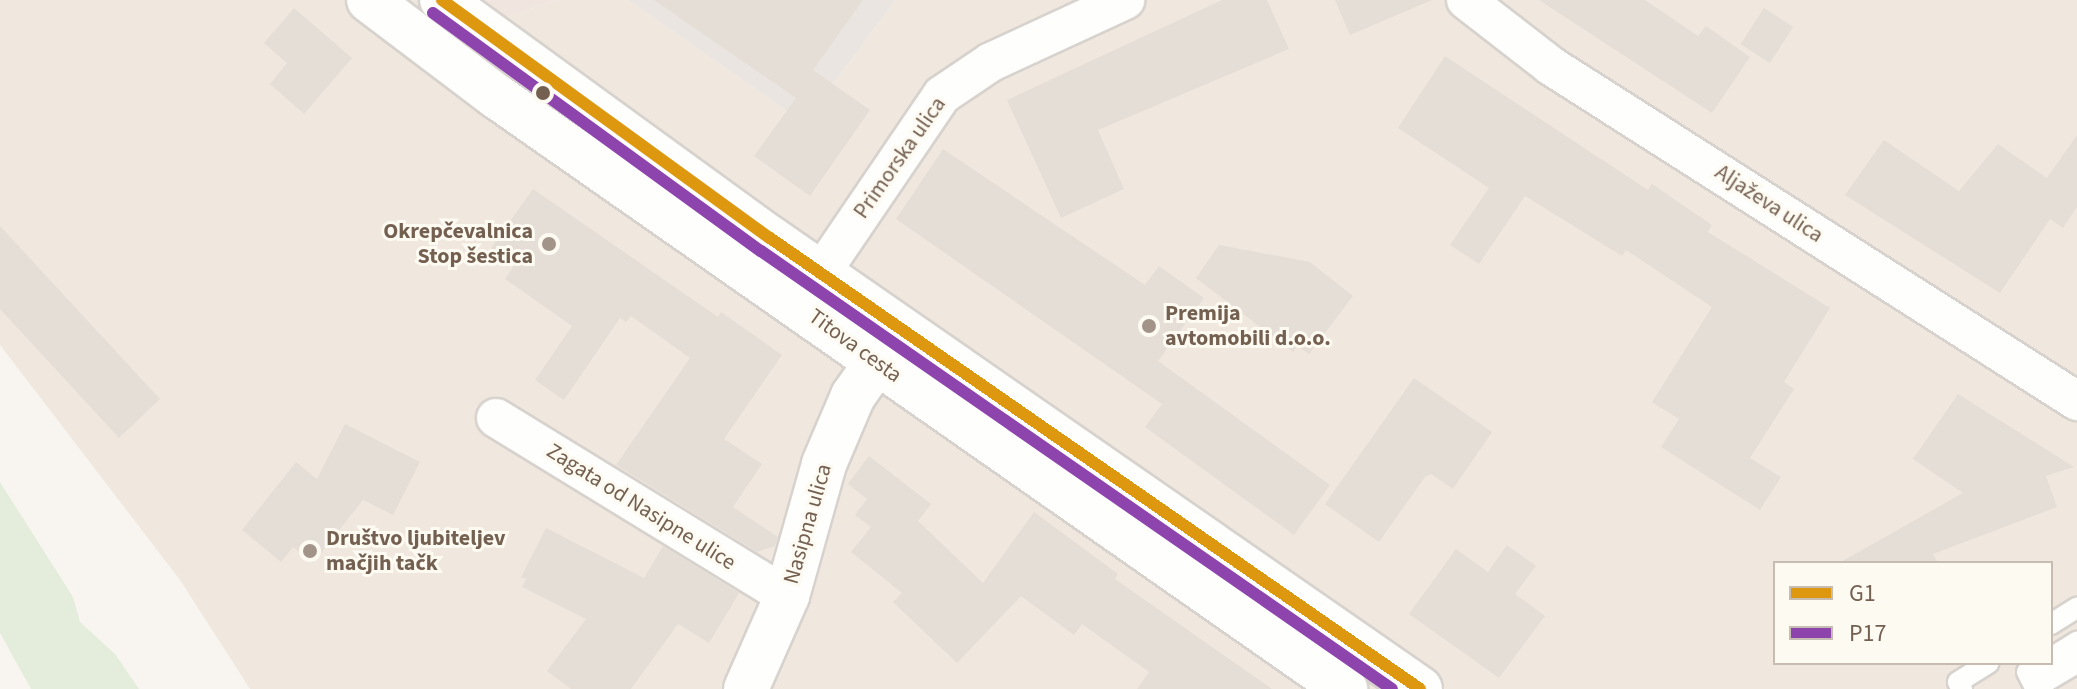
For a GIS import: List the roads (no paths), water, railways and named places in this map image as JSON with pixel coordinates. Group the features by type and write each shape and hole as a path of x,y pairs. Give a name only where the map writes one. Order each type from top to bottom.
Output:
{"main road":[{"name":"Titova cesta","path":"369,0 496,96 1345,689"},
{"name":"Titova cesta","path":"442,0 821,273 1420,689"},
{"name":"Nasipna ulica","path":"746,689 787,596 824,464 853,396 877,362"}],"street":[{"name":"Primorska ulica","path":"821,273 942,95 991,62 1125,0"},
{"name":"Aljaževa ulica","path":"1466,0 1551,66 2077,401"},
{"name":"Zagata od Nasipne ulice","path":"496,418 787,596"}],"lane":[{"path":"2053,623 2077,608"},
{"path":"2053,657 2077,642"},
{"path":"2039,665 2027,672 2035,688 2077,663"},
{"path":"1962,689 1958,682 1986,665"}],"place":[{"name":"Okrepčevalnica Stop šestica","path":"549,244"},
{"name":"Premija avtomobili d.o.o.","path":"1149,326"},
{"name":"Društvo ljubiteljev mačjih tačk","path":"310,551"}]}
